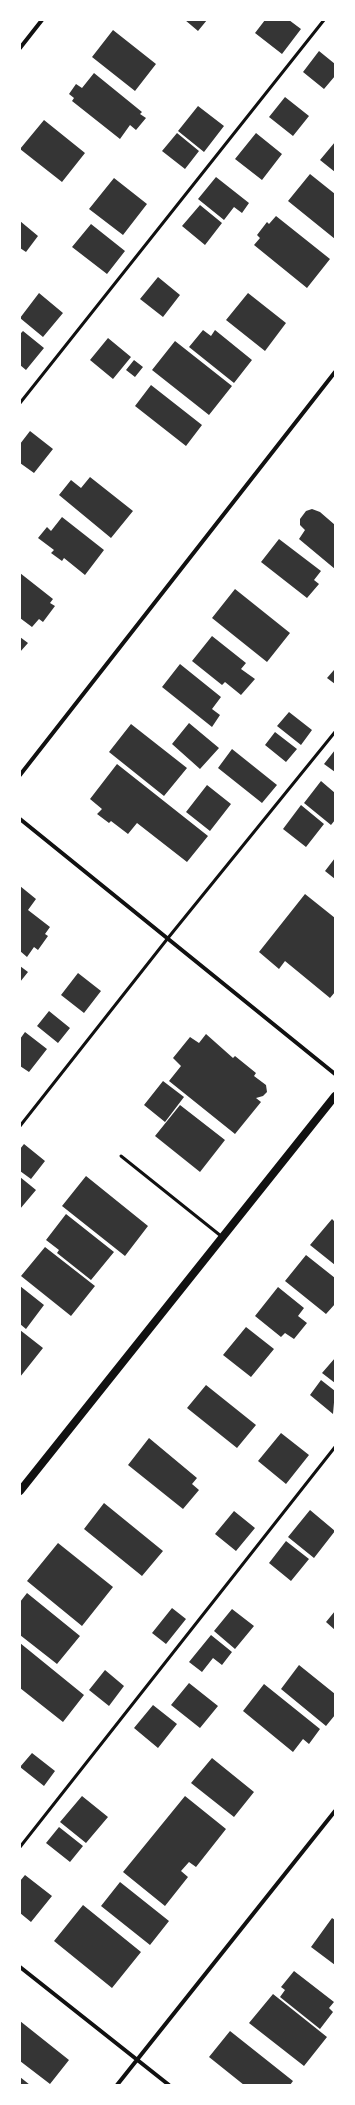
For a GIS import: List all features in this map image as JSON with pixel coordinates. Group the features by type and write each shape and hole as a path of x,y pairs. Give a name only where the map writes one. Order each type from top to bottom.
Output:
{"main road":[{"path":"20,1491 335,1096"}],"street":[{"path":"20,48 42,20"},
{"path":"20,775 335,372"},
{"path":"20,818 335,1074"},
{"path":"117,2085 335,1811"},
{"path":"20,1967 169,2085"}],"lane":[{"path":"20,403 324,20"},
{"path":"20,1126 168,938 335,732"},
{"path":"121,1156 223,1237"},
{"path":"20,1847 335,1447"}],"building":[{"path":"185,20 207,20 198,31"},
{"path":"265,20 289,20 301,29 282,54 255,33"},
{"path":"113,30 156,64 135,91 92,57"},
{"path":"319,51 335,64 335,76 324,89 303,72"},
{"path":"94,73 142,112 140,114 146,118 136,130 130,125 120,139 72,101 74,98 69,94 76,84 82,88"},
{"path":"285,97 309,116 293,136 269,117"},
{"path":"198,106 224,126 204,152 178,131"},
{"path":"44,120 85,153 62,182 20,149"},
{"path":"177,133 199,151 185,169 162,151"},
{"path":"256,133 282,154 262,180 235,159"},
{"path":"335,142 335,172 320,160"},
{"path":"310,174 335,194 335,239 288,201"},
{"path":"216,177 249,203 242,213 234,207 224,220 198,199"},
{"path":"114,178 147,204 123,235 89,209"},
{"path":"200,205 222,223 205,245 182,226"},
{"path":"276,216 330,259 307,288 254,245 260,238 257,235 267,222 269,224"},
{"path":"20,221 38,236 26,252 20,248"},
{"path":"91,224 125,251 107,274 72,247"},
{"path":"158,277 180,295 163,317 140,299"},
{"path":"39,293 63,313 43,337 20,318"},
{"path":"248,293 286,323 265,351 226,320"},
{"path":"203,330 211,336 215,330 252,360 234,383 189,347"},
{"path":"23,331 44,348 26,370 20,365 20,334"},
{"path":"108,338 131,357 113,379 90,360"},
{"path":"175,341 232,386 209,415 152,370"},
{"path":"134,360 143,367 135,377 126,370"},
{"path":"151,385 202,425 186,446 135,406"},
{"path":"30,431 53,449 34,473 20,463 20,444"},
{"path":"90,477 133,511 111,538 59,495 71,480 81,488"},
{"path":"312,509 320,512 335,525 335,569 299,539 305,530 300,525 300,519 306,511"},
{"path":"62,517 104,550 85,575 64,558 62,561 51,553 54,550 38,538 47,527 51,531"},
{"path":"279,539 321,571 314,580 319,584 307,598 261,562"},
{"path":"20,573 53,599 50,603 55,606 43,622 39,619 32,627 20,618"},
{"path":"235,589 290,633 267,662 212,618"},
{"path":"212,636 246,663 241,669 255,679 241,695 225,682 222,685 192,661"},
{"path":"20,637 28,643 20,652"},
{"path":"180,664 221,697 212,709 220,715 212,727 162,687"},
{"path":"335,670 335,684 327,678"},
{"path":"289,712 312,730 301,745 277,726"},
{"path":"189,723 219,748 200,769 172,744"},
{"path":"131,724 187,768 164,796 109,752"},
{"path":"275,732 297,749 286,762 265,745"},
{"path":"232,749 277,785 262,803 218,768"},
{"path":"335,750 335,772 324,764"},
{"path":"117,764 208,836 187,862 137,823 128,834 111,821 109,823 97,814 102,809 90,799"},
{"path":"321,781 335,793 335,820 331,825 304,803"},
{"path":"207,785 231,804 210,831 186,812"},
{"path":"301,805 324,824 306,847 283,829"},
{"path":"335,858 335,879 325,871"},
{"path":"20,886 36,899 28,910 50,927 45,934 48,936 38,950 34,947 27,957 20,951"},
{"path":"305,894 335,918 335,992 330,998 285,961 279,969 259,952"},
{"path":"20,966 28,972 20,982"},
{"path":"78,973 101,991 84,1013 61,995"},
{"path":"49,1011 70,1028 58,1043 37,1026"},
{"path":"25,1032 47,1049 29,1072 20,1066 20,1039"},
{"path":"206,1034 233,1058 235,1056 256,1073 254,1076 266,1085 267,1092 263,1096 256,1098 261,1102 235,1134 169,1081 181,1066 173,1058 190,1037 199,1043"},
{"path":"163,1081 184,1097 165,1122 144,1105"},
{"path":"180,1105 225,1140 200,1172 155,1136"},
{"path":"24,1144 45,1161 31,1179 20,1171 20,1149"},
{"path":"86,1176 148,1226 125,1256 62,1206"},
{"path":"20,1177 36,1190 20,1209"},
{"path":"66,1214 114,1252 91,1280 57,1253 59,1250 46,1240"},
{"path":"332,1219 335,1222 335,1265 310,1245"},
{"path":"45,1247 95,1286 71,1316 21,1276"},
{"path":"306,1255 335,1278 335,1304 326,1314 285,1281"},
{"path":"20,1286 44,1305 26,1329 20,1324"},
{"path":"278,1287 304,1308 298,1316 307,1323 294,1339 285,1333 281,1337 255,1316"},
{"path":"246,1327 274,1349 251,1377 223,1355"},
{"path":"20,1330 43,1348 20,1377"},
{"path":"335,1358 335,1383 322,1373"},
{"path":"321,1380 335,1391 333,1414 310,1395"},
{"path":"206,1385 256,1425 237,1448 187,1408"},
{"path":"281,1433 309,1455 286,1484 258,1461"},
{"path":"149,1438 197,1478 192,1484 199,1490 183,1509 128,1465"},
{"path":"104,1503 163,1551 142,1576 84,1529"},
{"path":"310,1510 335,1531 314,1558 288,1537"},
{"path":"234,1511 255,1528 236,1551 215,1534"},
{"path":"286,1541 309,1559 291,1581 269,1563"},
{"path":"58,1543 113,1587 82,1626 27,1581"},
{"path":"27,1593 80,1636 57,1664 20,1635 20,1602"},
{"path":"172,1608 186,1619 166,1644 152,1633"},
{"path":"232,1609 254,1626 235,1649 214,1631"},
{"path":"335,1611 335,1630 326,1622"},
{"path":"211,1635 232,1652 222,1665 213,1658 202,1672 189,1662"},
{"path":"20,1643 84,1695 63,1722 20,1688"},
{"path":"299,1665 335,1694 335,1715 326,1726 281,1689"},
{"path":"105,1670 124,1686 109,1706 89,1690"},
{"path":"189,1683 218,1706 200,1728 171,1705"},
{"path":"264,1684 320,1729 309,1744 303,1739 293,1752 243,1711"},
{"path":"153,1705 177,1724 158,1748 134,1728"},
{"path":"32,1753 55,1771 44,1786 20,1767"},
{"path":"212,1758 254,1792 234,1817 191,1783"},
{"path":"82,1796 108,1817 86,1843 60,1822"},
{"path":"185,1796 226,1829 196,1867 189,1862 181,1871 188,1877 165,1906 123,1872"},
{"path":"59,1827 83,1846 70,1862 46,1843"},
{"path":"25,1875 52,1896 31,1922 20,1913 20,1881"},
{"path":"120,1882 169,1921 150,1945 101,1906"},
{"path":"83,1905 141,1952 112,1988 54,1941"},
{"path":"332,1918 335,1920 335,1965 311,1947"},
{"path":"294,1971 334,2002 329,2008 333,2012 320,2029 280,1997 285,1990 281,1987"},
{"path":"273,1994 327,2037 304,2066 249,2023"},
{"path":"20,2021 69,2060 50,2084 20,2061"},
{"path":"230,2031 293,2081 290,2085 244,2085 209,2057"},
{"path":"20,2077 30,2085 20,2085"}]}
